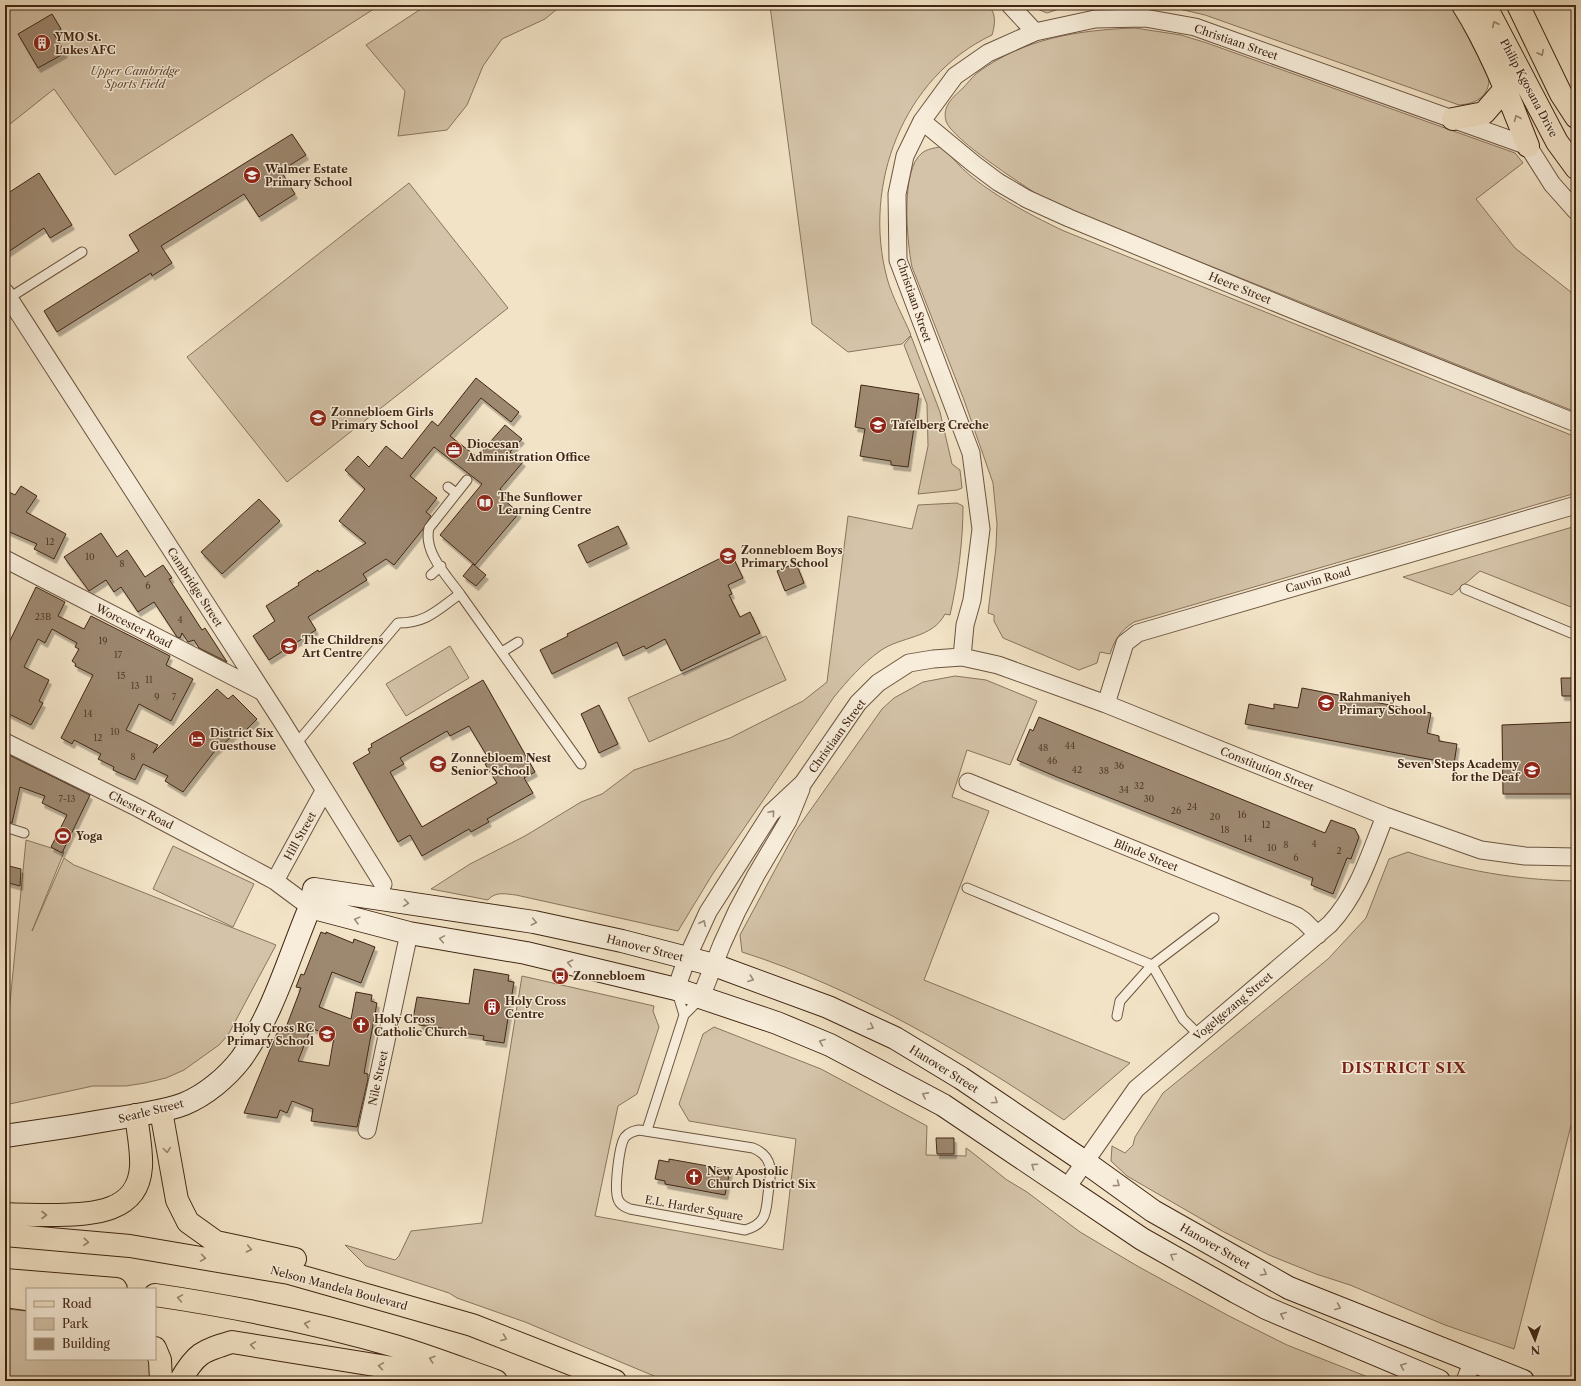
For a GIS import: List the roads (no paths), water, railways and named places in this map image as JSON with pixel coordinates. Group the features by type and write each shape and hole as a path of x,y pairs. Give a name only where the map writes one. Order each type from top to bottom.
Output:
{"main road":[{"path":"1463,5 1476,26 1505,89 1528,146"},
{"name":"Philip Kgosana Drive","path":"1485,5 1557,142 1576,168"},
{"path":"1518,5 1561,94 1576,117"},
{"path":"1453,119 1484,113 1505,89"},
{"path":"161,1111 177,1200 188,1222 216,1242 302,1260 411,1292 472,1325"},
{"path":"5,1214 91,1214 107,1210 121,1203 131,1193 137,1182 141,1169 136,1115"},
{"name":"Nelson Mandela Boulevard","path":"5,1235 130,1246 289,1273 472,1325 615,1381"},
{"path":"5,1280 104,1288"},
{"path":"156,1294 232,1308 335,1330 396,1346 496,1381"},
{"path":"5,1296 26,1299"},
{"path":"180,1381 191,1362 209,1349 232,1342 437,1375 461,1381"},
{"path":"156,1350 160,1360 161,1381"}],"street":[{"path":"1010,5 1024,18 1035,32"},
{"name":"Christiaan Street","path":"676,989 687,958 708,912 761,828 771,813 803,783 858,703 878,683 909,663 933,659 962,657 966,625 972,600 981,530 971,453 898,260 897,194 905,156 922,121 956,76 988,53 1035,32 1095,19 1145,18 1195,27 1528,146"},
{"name":"Heere Street","path":"922,121 998,182 1027,199 1069,218 1301,313 1576,423"},
{"path":"1528,146 1552,184 1576,211"},
{"name":"Cambridge Street","path":"6,297 263,692 383,884"},
{"name":"Cauvin Road","path":"1106,704 1125,643 1138,633 1576,505"},
{"name":"Worcester Road","path":"5,559 263,692"},
{"name":"Constitution Street","path":"962,657 998,665 1106,704 1385,816 1481,850 1525,856 1576,857"},
{"name":"Chester Road","path":"5,742 132,805 275,881 312,898"},
{"name":"Blinde Street","path":"968,782 1297,916 1318,935"},
{"name":"Christiaan Street","path":"702,997 740,905 788,821 803,783"},
{"name":"Hill Street","path":"275,881 324,791"},
{"name":"Vogelgezang Street","path":"1066,1188 1136,1089 1318,935 1347,905 1358,883 1385,816"},
{"path":"312,898 409,933 526,953 676,989 777,1023 830,1045 943,1105 1142,1239 1266,1308 1439,1381"},
{"name":"Hanover Street","path":"312,898 534,922 622,941 714,965 828,1007 895,1038 961,1078 1085,1162 1153,1211 1289,1288 1523,1381"},
{"name":"Searle Street","path":"5,1136 117,1120 161,1111 184,1104 202,1095 228,1073 240,1060 249,1046 269,1006 312,898"},
{"name":"Nile Street","path":"367,1130 409,933"},
{"path":"1465,1381 1473,1360"}],"lane":[{"path":"6,297 82,252"},
{"path":"467,480 429,528 428,532 431,551 581,764"},
{"path":"448,487 456,493"},
{"path":"431,575 441,566"},
{"path":"1465,589 1576,635"},
{"path":"296,744 398,624 416,622 425,619 460,594"},
{"path":"502,652 518,642"},
{"path":"5,827 24,832"},
{"path":"967,888 1152,965 1183,1019 1199,1035"},
{"path":"1117,1016 1120,1001 1152,965 1214,918"},
{"path":"676,989 684,1015"},
{"path":"647,1130 684,1015 702,997"},
{"name":"E.L. Harder Square","path":"647,1130 753,1148 760,1151 766,1158 771,1171 766,1210 763,1219 752,1228 740,1230 630,1209 623,1206 619,1201 616,1189 623,1141 626,1136 634,1131 647,1130"}],"place":[{"name":"YMO St. Lukes AFC","path":"42,43"},
{"name":"Walmer Estate Primary School","path":"252,175"},
{"name":"Zonnebloem Girls Primary School","path":"318,418"},
{"name":"Tafelberg Creche","path":"878,425"},
{"name":"Diocesan Administration Office","path":"454,450"},
{"name":"The Sunflower Learning Centre","path":"485,503"},
{"name":"Zonnebloem Boys Primary School","path":"728,556"},
{"name":"The Childrens Art Centre","path":"289,646"},
{"name":"Rahmaniyeh Primary School","path":"1326,703"},
{"name":"District Six Guesthouse","path":"197,739"},
{"name":"Zonnebloem Nest Senior School","path":"438,764"},
{"name":"Seven Steps Academy for the Deaf","path":"1532,770"},
{"name":"Yoga","path":"63,836"},
{"name":"Zonnebloem","path":"560,976"},
{"name":"Holy Cross Centre","path":"492,1007"},
{"name":"Holy Cross Catholic Church","path":"361,1025"},
{"name":"Holy Cross RC Primary School","path":"327,1034"},
{"name":"New Apostolic Church District Six","path":"694,1177"}],"district":[{"name":"DISTRICT SIX","path":"1404,1067"}],"park label":[{"name":"Upper Cambridge Sports Field","path":"135,77"}]}
